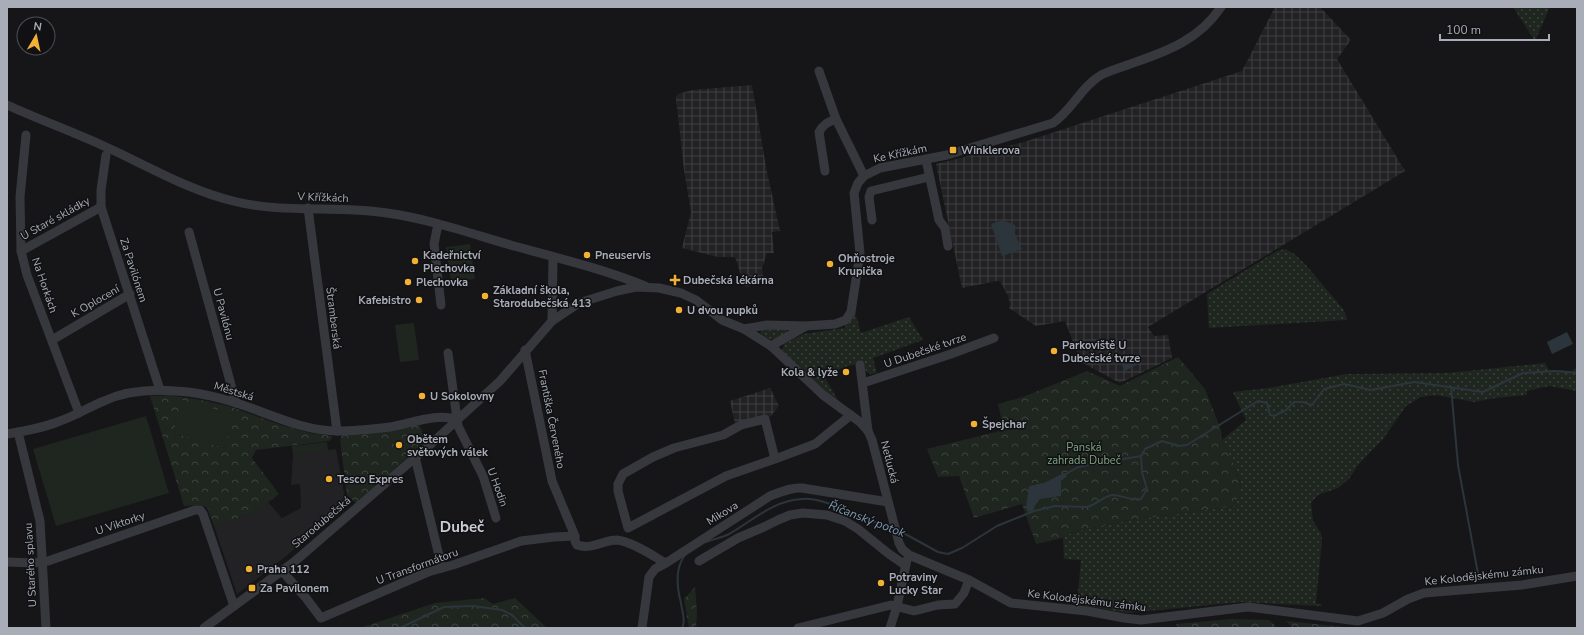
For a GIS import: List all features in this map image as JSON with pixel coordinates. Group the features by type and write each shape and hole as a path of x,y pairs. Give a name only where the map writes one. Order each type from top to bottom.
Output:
{"street":[{"name":"Ke Křížkám","path":"806,326 841,323 846,320 851,312 860,253 854,193 858,183 864,176 880,168 926,160 979,146 1053,122 1066,113 1089,85 1100,76 1165,52 1186,41 1204,28 1221,7"},
{"path":"819,71 836,119 864,176"},
{"name":"V Křížkách","path":"7,105 105,146 165,175 207,193 233,201 260,206 386,212 438,224 622,277 649,287"},
{"path":"825,171 819,132 826,123 836,119"},
{"name":"Na Horkách","path":"26,135 20,197 21,251 27,275 79,413"},
{"name":"Za Pavilónem","path":"106,155 101,190 101,207 160,390"},
{"path":"926,160 939,220 945,228 948,246"},
{"path":"872,220 869,197 871,191 929,177"},
{"name":"U Staré skládky","path":"21,251 101,207"},
{"name":"Štramberská","path":"308,208 336,431"},
{"path":"438,224 434,244 441,306"},
{"name":"U Pavilónu","path":"189,232 236,403"},
{"path":"552,320 553,257"},
{"name":"Starodubečská","path":"204,628 282,571 415,457 500,381 552,320 579,303 617,291 649,287 672,290 687,295 722,320 744,329"},
{"name":"K Oplocení","path":"52,340 130,294"},
{"path":"744,329 767,325 806,326"},
{"path":"771,346 806,326"},
{"name":"Netlucká","path":"744,329 771,346 823,395 851,415 868,432 876,453 899,543 902,549 909,555"},
{"name":"U Dubečské tvrze","path":"863,383 952,354 994,338"},
{"name":"Františka Červeného","path":"526,350 552,481 576,541"},
{"name":"U Hodin","path":"448,353 459,429 483,476 496,518"},
{"path":"860,365 868,432"},
{"name":"Městská","path":"7,434 50,425 79,413 102,401 119,395 138,391 160,390 200,394 236,403 306,427 336,431 389,427 444,416 457,420"},
{"path":"775,459 765,419 741,425 724,434 674,448 653,457 623,474 618,484 618,491 628,528 726,476 775,459 815,444 851,415"},
{"name":"U Starého splavu","path":"18,432 40,521 46,628"},
{"path":"415,457 442,568"},
{"name":"Mikova","path":"642,628 649,577 655,569 770,496 797,487 888,502"},
{"name":"U Viktorky","path":"7,562 42,562 195,510 200,510 203,514 234,606"},
{"path":"699,561 738,538 790,515 803,513 827,515 844,521 858,529 905,565"},
{"name":"U Transformátoru","path":"282,571 297,587 321,618 411,579 521,541 554,537 576,541"},
{"path":"576,541 592,547 605,542 619,540 666,563"},
{"path":"890,628 897,606 905,565 909,555"},
{"name":"Ke Kolodějskému zámku","path":"909,555 968,580 1011,603 1087,610 1132,620 1160,619 1248,607 1358,621 1383,613 1408,599 1424,593 1522,585 1577,576"},
{"path":"798,628 891,605 914,611 938,605 955,604 964,593 968,580"}],"shaded area":[{"path":"1275,7 1320,7 1351,40 1337,59 1405,171 1148,327 1154,336 1168,335 1172,358 1120,383 1081,362 1065,321 1036,326 1009,308 1010,304 1008,296 1000,281 962,288 936,164 1024,142 1242,71"},
{"path":"752,85 767,172 780,231 772,232 774,253 767,253 762,268 764,281 759,284 745,287 735,257 718,257 682,248 691,212 684,170 676,98 678,94 692,90"},
{"path":"1003,220 1015,225 1015,234 1022,249 1002,256 991,224"},
{"path":"1567,332 1573,344 1552,354 1547,342"},
{"path":"1137,354 1142,362 1125,371 1121,363"},
{"path":"770,388 779,406 770,417 735,424 730,401"},
{"path":"336,449 346,504 285,557 237,594 214,526 247,515 250,516 268,502 282,518 301,508 300,484 291,485 293,455"},
{"path":"1064,473 1067,476 1061,481 1061,496 1040,499 1034,507 1034,510 1028,512 1026,508 1029,486 1044,483"}],"green space":[{"path":"1513,7 1550,7 1535,41"},
{"path":"470,244 475,279 451,282 446,247"},
{"path":"1285,249 1293,253 1305,264 1344,310 1347,320 1209,328 1207,294 1277,251"},
{"path":"855,312 861,333 909,317 923,340 873,358 877,373 871,374 866,372 864,363 847,366 824,376 839,402 816,384 782,351 784,344 803,334 844,328 850,322"},
{"path":"414,323 419,360 400,362 395,325"},
{"path":"785,329 787,332 774,339 768,338 760,333 762,330"},
{"name":"Panská zahrada Dubeč","path":"1178,357 1205,389 1221,430 1222,440 1235,467 1241,486 1235,506 1130,520 1073,532 1063,538 1036,544 1022,504 974,518 959,476 938,477 927,449 1004,430 998,404 1023,397 1087,371 1120,386"},
{"path":"1545,363 1549,370 1572,371 1577,367 1577,391 1549,386 1527,391 1527,395 1495,398 1474,402 1436,395 1421,397 1406,406 1383,439 1358,465 1349,479 1338,488 1318,495 1311,503 1313,521 1321,533 1322,540 1316,603 1321,604 1322,606 1241,602 1127,613 1077,604 1081,560 1064,559 1063,538 1073,532 1130,520 1235,506 1241,485 1235,467 1222,440 1246,420 1233,392 1268,388 1347,374 1447,373"},
{"path":"169,395 228,406 278,424 310,433 332,436 332,438 329,441 256,450 252,458 279,494 250,516 247,515 214,526 207,507 198,505 184,506 150,396"},
{"path":"182,400 233,414 225,448 173,433"},
{"path":"146,416 169,493 56,526 33,449"},
{"path":"419,425 427,440 356,503 347,495 340,439 343,434"},
{"path":"327,442 328,451 293,455 292,446"},
{"path":"695,587 697,613 696,628 689,628 684,599"},
{"path":"484,598 493,604 515,598 547,628 363,627 435,603"},
{"path":"1231,619 1269,620 1278,628 1179,628 1176,624"},
{"path":"1286,621 1354,628 1293,628"}],"waterway":[{"name":"Říčanský potok","path":"898,530 938,552 948,554 962,548 997,526 1034,511 1055,506 1087,507 1113,495 1141,499 1147,489 1142,472 1141,456 1145,449 1162,441 1179,446 1187,445 1258,401 1267,403 1270,415 1274,416 1286,410 1294,402 1303,402 1312,405 1324,389 1344,384 1371,390 1414,382 1483,392 1523,373 1556,371 1577,373"},
{"path":"1451,387 1458,465 1479,579"},
{"path":"1064,475 1078,467 1141,456"},
{"name":"Říčanský potok","path":"706,542 729,534 773,507 792,500 802,499 810,499 839,507 875,522 892,527"},
{"name":"Říčanský potok","path":"682,628 684,619 679,591 678,572 685,555"},
{"name":"Říčanský potok","path":"400,628 444,607 473,606 502,610 512,615 525,628"}],"place":[{"name":"Winklerova","path":"953,150"},
{"name":"Pneuservis","path":"587,255"},
{"name":"Kadeřnictví Plechovka","path":"415,261"},
{"name":"Ohňostroje Krupička","path":"830,264"},
{"name":"Dubečská lékárna","path":"675,280"},
{"name":"Plechovka","path":"408,282"},
{"name":"Základní škola, Starodubečská 413","path":"485,296"},
{"name":"Kafebistro","path":"419,300"},
{"name":"U dvou pupků","path":"679,310"},
{"name":"Parkoviště U Dubečské tvrze","path":"1054,351"},
{"name":"Kola & lyže","path":"846,372"},
{"name":"U Sokolovny","path":"422,396"},
{"name":"Špejchar","path":"974,424"},
{"name":"Obětem světových válek","path":"399,445"},
{"name":"Tesco Expres","path":"329,479"},
{"name":"Praha 112","path":"249,569"},
{"name":"Potraviny Lucky Star","path":"881,583"},
{"name":"Za Pavilonem","path":"252,588"}],"district":[{"name":"Dubeč","path":"462,527"}]}
